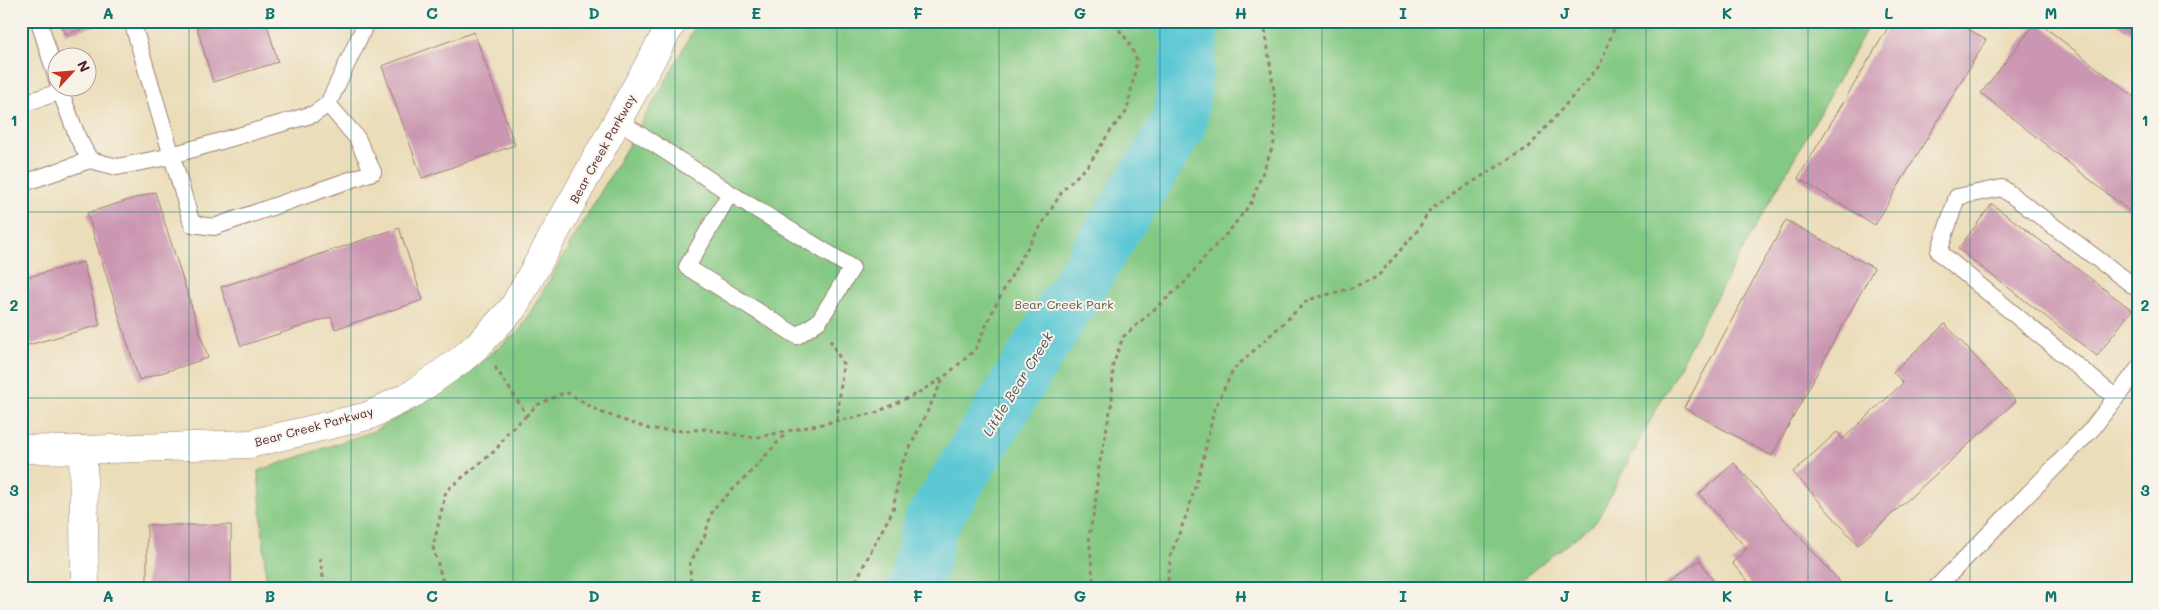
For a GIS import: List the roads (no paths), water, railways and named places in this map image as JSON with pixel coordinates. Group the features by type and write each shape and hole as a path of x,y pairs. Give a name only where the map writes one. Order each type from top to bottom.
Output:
{"street":[{"name":"Bear Creek Parkway","path":"21,450 84,450 250,444 368,416 414,393 462,359 513,308 619,121 673,21"},
{"path":"84,450 85,589"}],"lane":[{"path":"39,21 48,51"},
{"path":"132,21 192,224 214,227 373,172 357,138 328,104"},
{"path":"21,184 90,160 116,167 172,155 314,114 328,104 367,21"},
{"path":"21,104 48,93"},
{"path":"63,98 78,138 90,160"},
{"path":"619,121 730,193 852,268 819,321 797,336 687,267 730,193"},
{"path":"2116,398 1938,252 1957,197 2002,188 2138,288"},
{"path":"1935,589 2092,430 2138,369"}],"waterway":[{"name":"Little Bear Creek","path":"915,589 930,525 1179,124 1190,38 1182,21"}],"park label":[{"name":"Bear Creek Park","path":"1064,305"}]}
